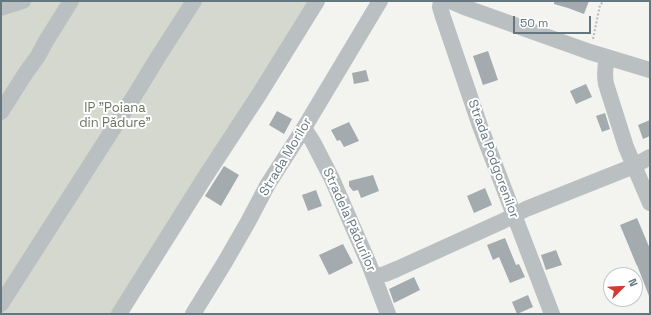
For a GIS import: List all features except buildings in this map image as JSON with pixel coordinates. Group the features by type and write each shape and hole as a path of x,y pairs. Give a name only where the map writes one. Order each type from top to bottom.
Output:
{"street":[{"path":"1,8 23,1"},
{"path":"1,112 38,56 71,1"},
{"path":"1,304 194,1"},
{"path":"119,314 317,1"},
{"name":"Strada Morilor","path":"193,314 225,262 268,184 304,128 380,1"},
{"name":"Strada Podgorenilor","path":"441,1 440,7 442,17 480,126 513,216 552,314"},
{"path":"450,1 590,52 649,69"},
{"path":"607,57 605,68 606,84 626,147 650,203"},
{"name":"Stradela Pădurilor","path":"304,128 332,179 374,276 388,314"},
{"path":"374,276 385,274 397,269 526,209 634,166 650,157"}],"path":[{"path":"590,52 600,5 604,1"}],"green space":[{"name":"IP \"Poiana din Pădure\"","path":"1,1 321,1 124,314 1,314"}]}
